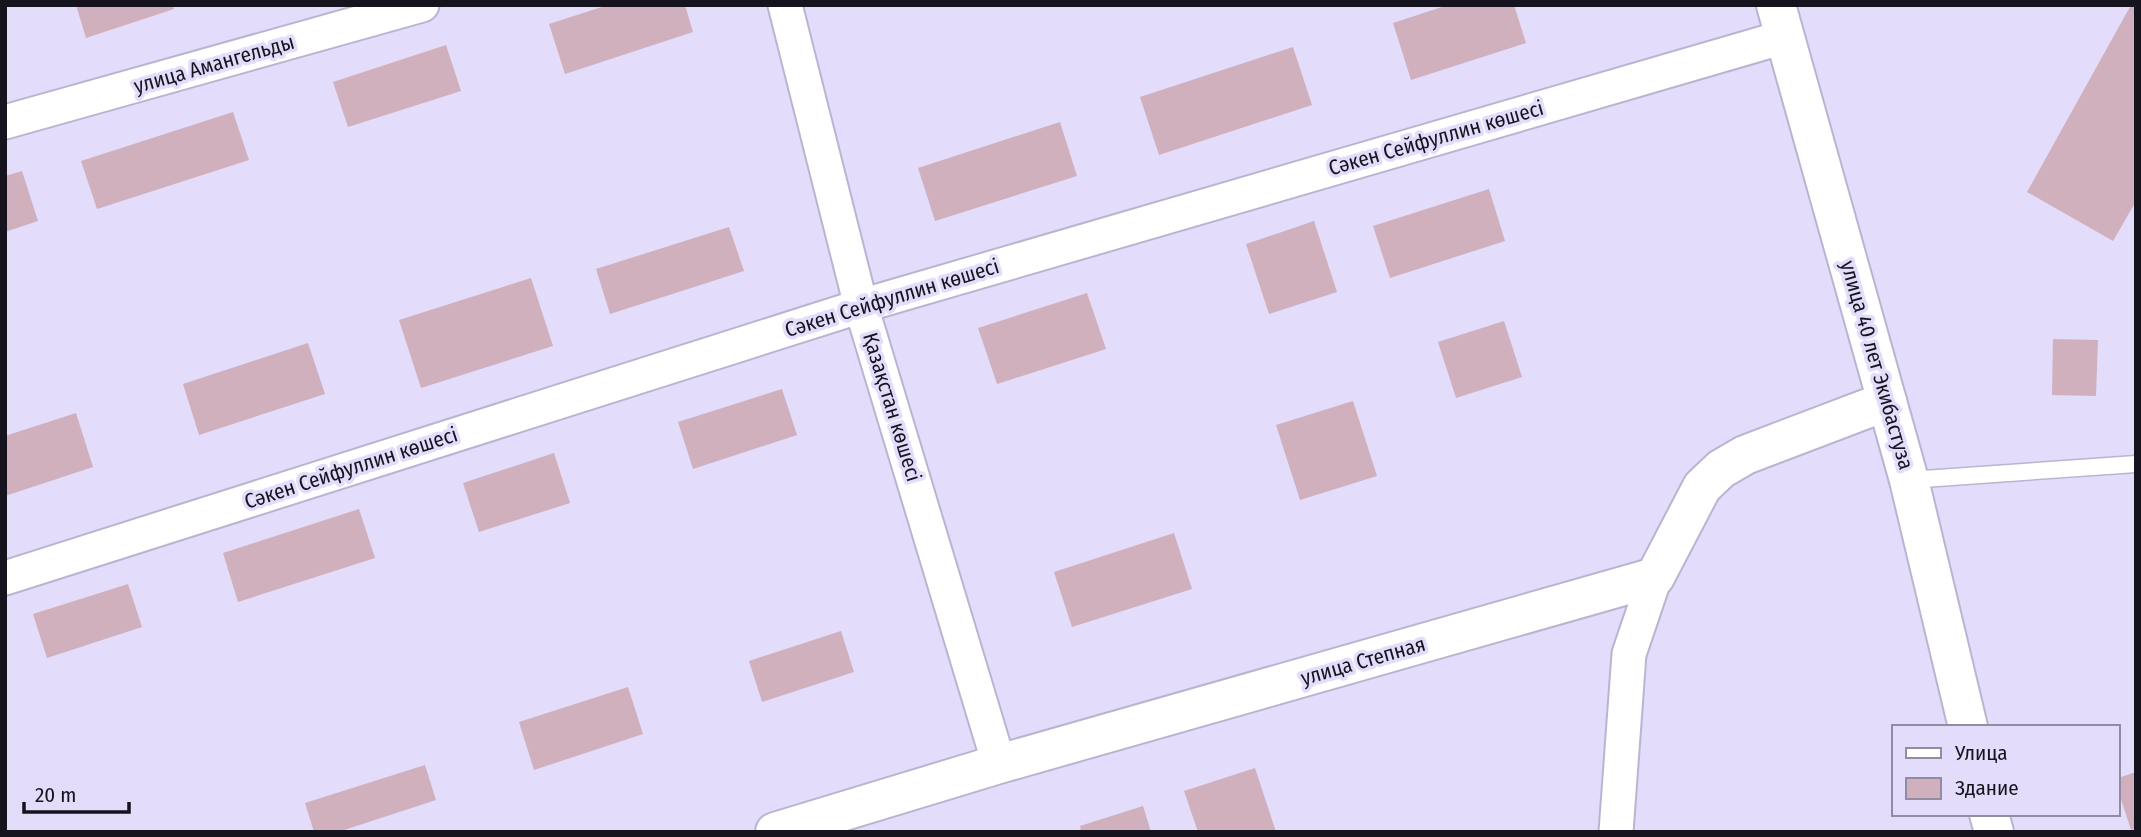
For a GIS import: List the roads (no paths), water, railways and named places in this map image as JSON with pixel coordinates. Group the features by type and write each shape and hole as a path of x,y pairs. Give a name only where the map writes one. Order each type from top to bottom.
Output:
{"street":[{"name":"улица Амангельды","path":"5,122 422,5"},
{"name":"Қазақстан көшесі","path":"785,5 861,306 999,764"},
{"name":"Сәкен Сейфуллин көшесі","path":"5,578 861,306 1780,21"},
{"name":"улица 40 лет Экибастуза","path":"1780,21 1909,480 1968,725"},
{"path":"1616,832 1629,654 1655,578 1702,487 1721,468 1745,455 1887,401"},
{"name":"улица Степная","path":"775,832 999,764 1655,578"}],"lane":[{"path":"1909,480 2136,464"}]}
